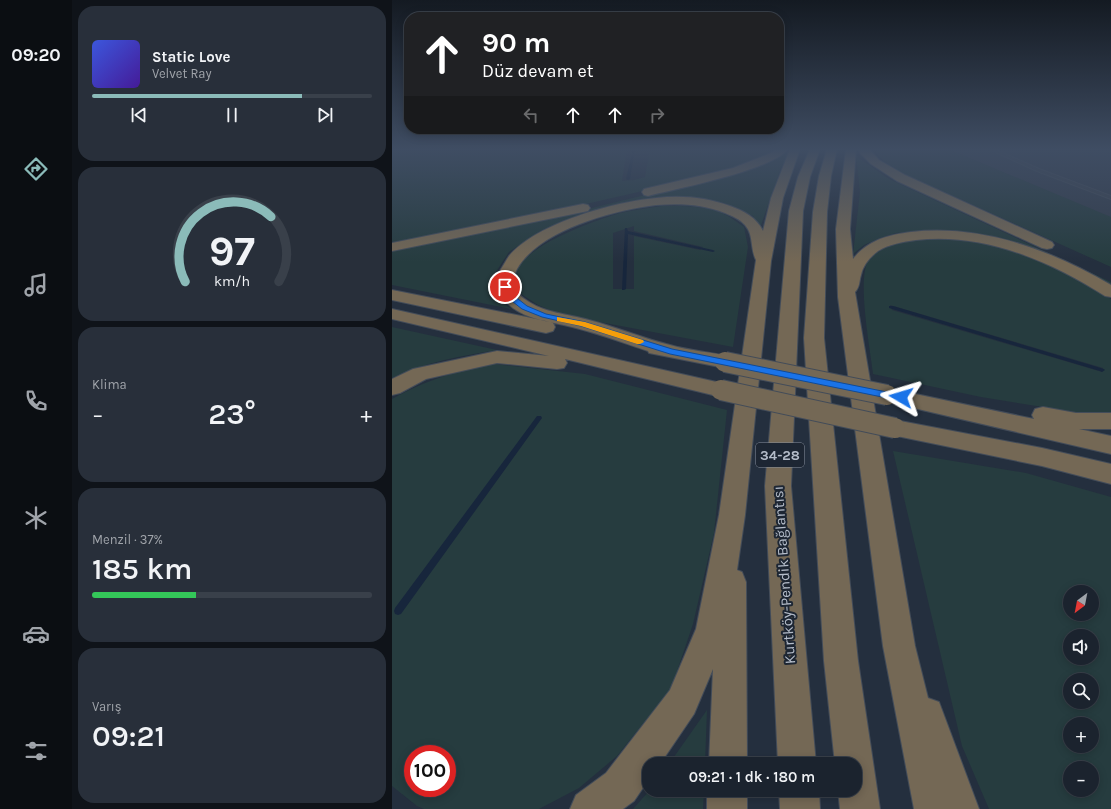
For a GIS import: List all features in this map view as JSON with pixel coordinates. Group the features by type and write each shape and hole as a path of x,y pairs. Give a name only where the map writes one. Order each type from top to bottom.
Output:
{"highway":[{"path":"392,247 558,213 670,187"},
{"path":"590,809 620,787 682,702 712,630 732,515 763,261 777,198 781,187"},
{"name":"Kurtköy-Pendik Bağlantısı","path":"797,757 778,486 796,211 802,187"},
{"name":"34-28","path":"824,187 820,212 814,338 841,661 853,757"},
{"path":"847,187 843,229 847,297 899,646 934,809"},
{"path":"920,187 1104,272"},
{"path":"670,352 583,324 544,315 524,308 510,297 505,287 505,277 510,264 532,243 580,220 645,202 685,200 719,206 748,221 754,226 763,261"},
{"path":"847,297 855,267 865,254 875,246 889,240 931,234 960,235 1008,245 1071,270 1111,292"},
{"path":"392,295 887,395 1111,445"},
{"path":"392,314 721,390 895,428 1042,457 1111,474"},
{"path":"392,388 420,374 497,357 652,373"},
{"path":"887,395 986,405 1076,421 1111,421"},
{"path":"1042,457 1111,484"},
{"path":"728,757 732,515"},
{"path":"899,646 959,809"},
{"path":"727,797 727,809"},
{"path":"799,797 800,809"},
{"path":"859,797 860,809"}],"lane":[{"path":"1082,187 1111,198"}],"shaded area":[{"path":"1037,187 1111,187 1111,218"}],"green space":[{"path":"392,187 659,187 564,209 392,243"},
{"path":"679,187 774,187 760,228 753,216 724,203 683,197 650,198 617,204 584,213 542,230 509,252 492,278 495,296 511,309 392,285 392,250 555,217"},
{"path":"859,187 906,187 1111,282 1111,288 1005,240 977,234 932,230 896,233 864,245 853,254"},
{"path":"933,187 1038,187 1111,217 1111,267"},
{"path":"662,206 686,206 711,209 726,215 744,227 748,247 733,347 562,315 538,305 521,294 516,276 520,265 529,255 543,245 577,228 620,213","holes":["634,226 634,231 703,247 700,250 634,236 634,289 613,289 613,233"]},
{"path":"928,238 986,243 1018,252 1067,273 1111,299 1111,413 1074,412 981,397 873,374 864,301 865,273 867,263 877,252 885,248 904,242","holes":["890,305 1103,368 1102,372 892,310"]},
{"path":"392,327 497,350 457,357 430,364 392,378"},
{"path":"494,364 585,374 727,410 714,533 693,624 671,689 617,756 579,788 539,809 424,809 417,806 406,797 456,797 456,745 404,745 404,796 392,786 392,399 417,386 454,373"},
{"path":"893,451 1026,473 1111,497 1111,809 989,809 962,746"},
{"path":"707,710 705,757 674,757"},
{"path":"644,797 704,797 703,809 633,809"}],"waterway":[{"path":"624,289 626,229"},
{"path":"626,232 713,251"},
{"path":"891,307 1102,370"},
{"path":"398,611 539,418"}],"slow traffic":[{"path":"560,319 583,324 640,342"}],"route":[{"path":"505,287 510,297 524,308 544,315 583,324 670,352 901,397"}]}
